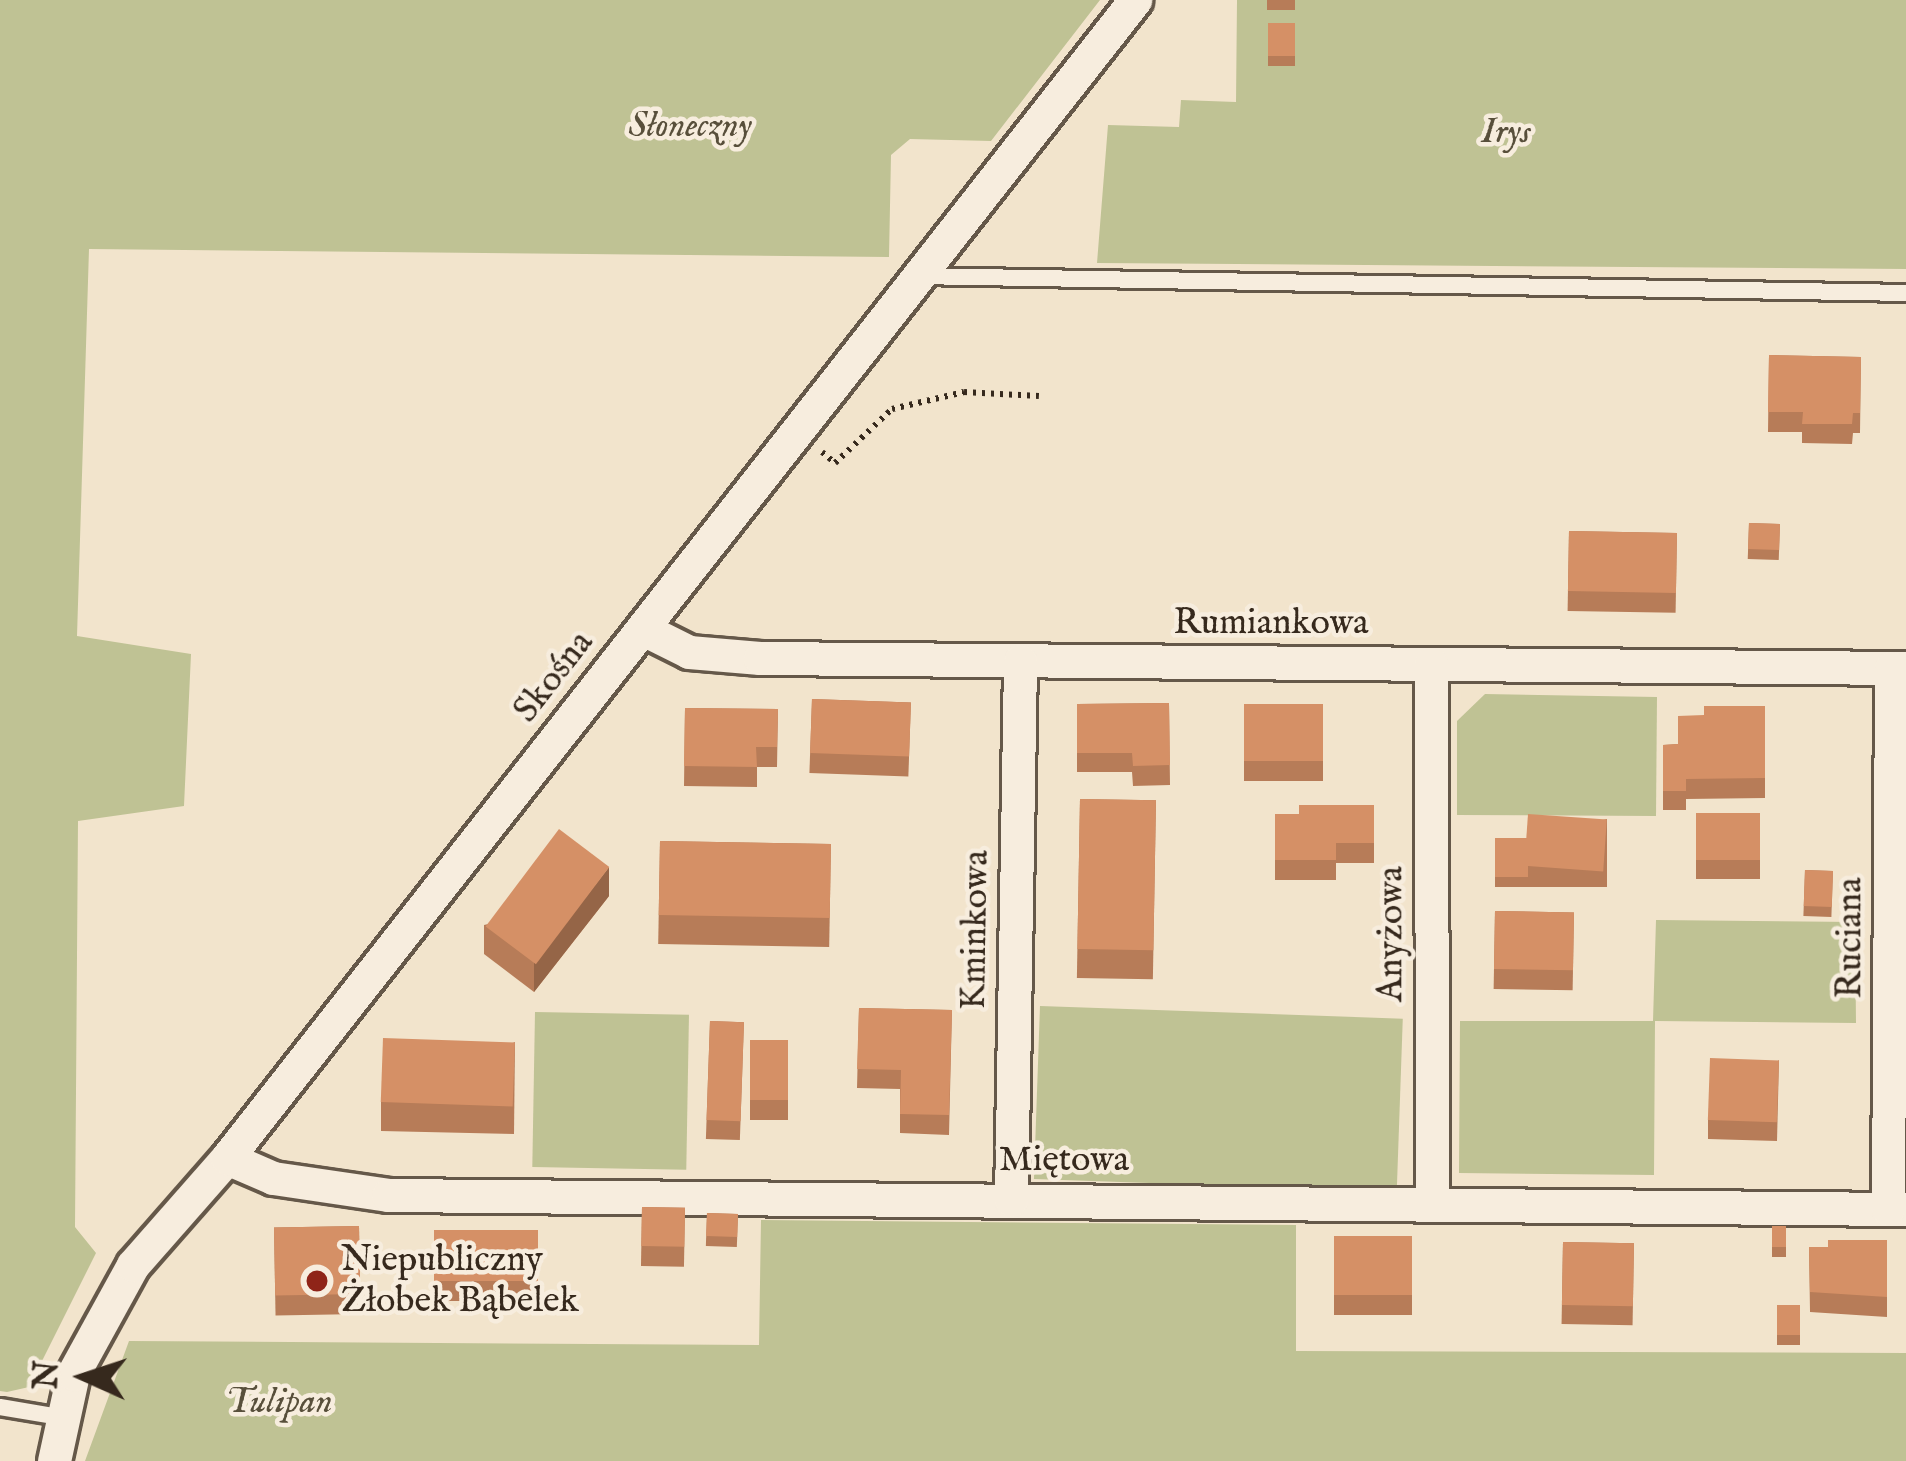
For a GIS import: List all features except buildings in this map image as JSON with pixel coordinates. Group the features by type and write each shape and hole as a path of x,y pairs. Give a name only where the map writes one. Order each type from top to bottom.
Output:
{"street":[{"name":"Skośna","path":"54,1461 73,1373 134,1265 226,1158 1135,0"},
{"name":"Rumiankowa","path":"643,629 672,647 716,656 1899,668"},
{"name":"Kminkowa","path":"1011,1200 1020,661"},
{"name":"Anyżowa","path":"1431,664 1432,1203"},
{"name":"Ruciana","path":"1897,1209 1899,668"},
{"name":"Miętowa","path":"226,1158 273,1178 388,1196 1897,1209"}],"lane":[{"path":"914,276 1906,293"},
{"path":"0,1407 60,1417"}],"path":[{"path":"796,432 835,463 892,409 964,392 1040,396"}],"green space":[{"name":"Słoneczny","path":"0,0 1100,0 991,141 910,139 891,155 889,257 89,249 77,636 191,654 184,806 78,821 75,1227 96,1253 29,1387 7,1392 0,1391"},
{"name":"Irys","path":"1237,0 1906,0 1906,269 1097,263 1108,125 1179,127 1181,100 1236,102"},
{"path":"1485,694 1657,697 1656,816 1457,815 1457,721"},
{"path":"1656,920 1855,922 1856,1023 1655,1021 1654,1175 1459,1173 1460,1021 1653,1021"},
{"path":"1040,1006 1403,1019 1397,1192 1034,1179"},
{"path":"535,1012 689,1015 686,1170 532,1167"},
{"name":"Tulipan","path":"761,1220 1296,1225 1296,1351 1906,1353 1906,1461 85,1461 129,1341 759,1345"}],"place":[{"name":"Niepubliczny Żłobek Bąbelek","path":"317,1281"}]}
